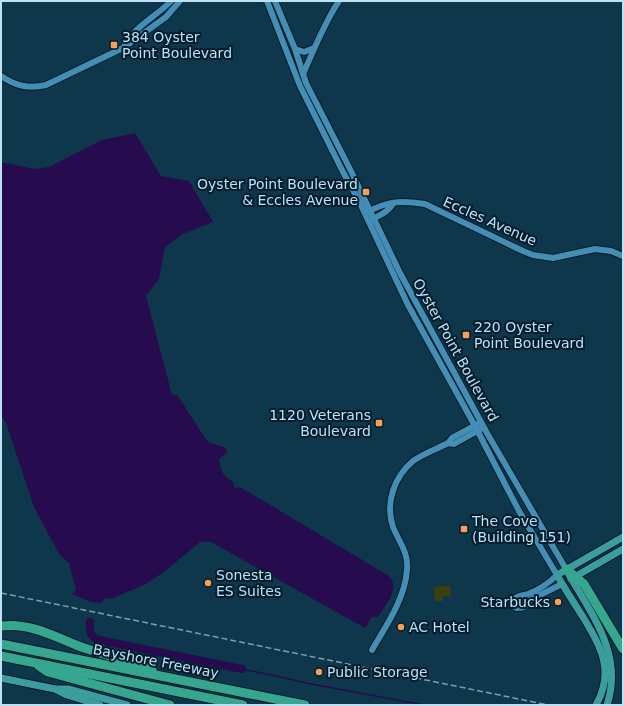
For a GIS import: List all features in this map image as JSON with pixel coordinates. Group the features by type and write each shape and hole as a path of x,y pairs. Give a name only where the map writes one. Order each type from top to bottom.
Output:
{"highway":[{"path":"566,569 573,578 584,584 623,649"},
{"path":"1,626 17,625 37,629 90,650 182,680"},
{"name":"Bayshore Freeway","path":"1,644 305,705"},
{"name":"Bayshore Freeway","path":"1,656 227,703 243,705"},
{"path":"35,663 48,672 170,705"},
{"path":"266,698 312,705"}],"main road":[{"path":"557,575 623,537"},
{"path":"562,584 623,549"},
{"name":"Oyster Point Boulevard","path":"557,575 602,650 605,669 604,686 596,705"},
{"path":"573,578 611,647 615,668 613,688 607,705"},
{"path":"1,678 55,689 68,689 127,705"},
{"path":"55,689 67,695 100,705"}],"street":[{"path":"1,76 20,86 36,87 60,79 123,48 166,17 171,4 180,1"},
{"name":"Oyster Point Boulevard","path":"267,1 297,79 343,172 367,212"},
{"name":"Oyster Point Boulevard","path":"275,1 318,109 331,131 371,220 483,425 566,569"},
{"path":"297,79 303,74 314,48 339,1"},
{"path":"295,49 304,52 314,48"},
{"name":"Eccles Avenue","path":"367,212 388,203 394,204 401,201 425,204 533,255 553,258 595,249 611,251 623,256"},
{"path":"371,220 385,213 394,204"},
{"name":"Oyster Point Boulevard","path":"371,220 408,306 476,429 519,511 557,575"},
{"path":"372,650 401,597 408,569 405,553 393,526 391,516 391,498 395,485 402,472 414,461 448,443 452,438 483,425"},
{"path":"557,575 550,582 528,597 562,584"}],"green space":[{"path":"450,586 451,596 443,596 443,601 435,601 434,587"}],"shaded area":[{"path":"135,133 161,176 189,181 213,222 183,234 165,247 159,279 146,296 172,395 178,396 205,438 210,443 226,448 227,452 219,460 221,470 227,478 233,482 235,488 240,487 389,576 393,586 391,597 378,617 372,617 365,628 211,542 200,542 165,571 146,584 111,599 106,598 100,603 91,602 72,594 76,590 69,563 59,554 34,507 6,423 1,415 1,162 34,169 49,167 102,140"}],"waterway":[{"path":"90,622 91,633 99,640 242,669"},
{"path":"242,669 306,683 424,705"}],"railway":[{"path":"1,593 548,705"}],"place":[{"name":"384 Oyster Point Boulevard","path":"114,45"},
{"name":"Oyster Point Boulevard & Eccles Avenue","path":"366,192"},
{"name":"220 Oyster Point Boulevard","path":"466,335"},
{"name":"1120 Veterans Boulevard","path":"379,423"},
{"name":"The Cove (Building 151)","path":"464,529"},
{"name":"Sonesta ES Suites","path":"208,583"},
{"name":"Starbucks","path":"558,602"},
{"name":"AC Hotel","path":"401,627"},
{"name":"Public Storage","path":"319,672"}]}
